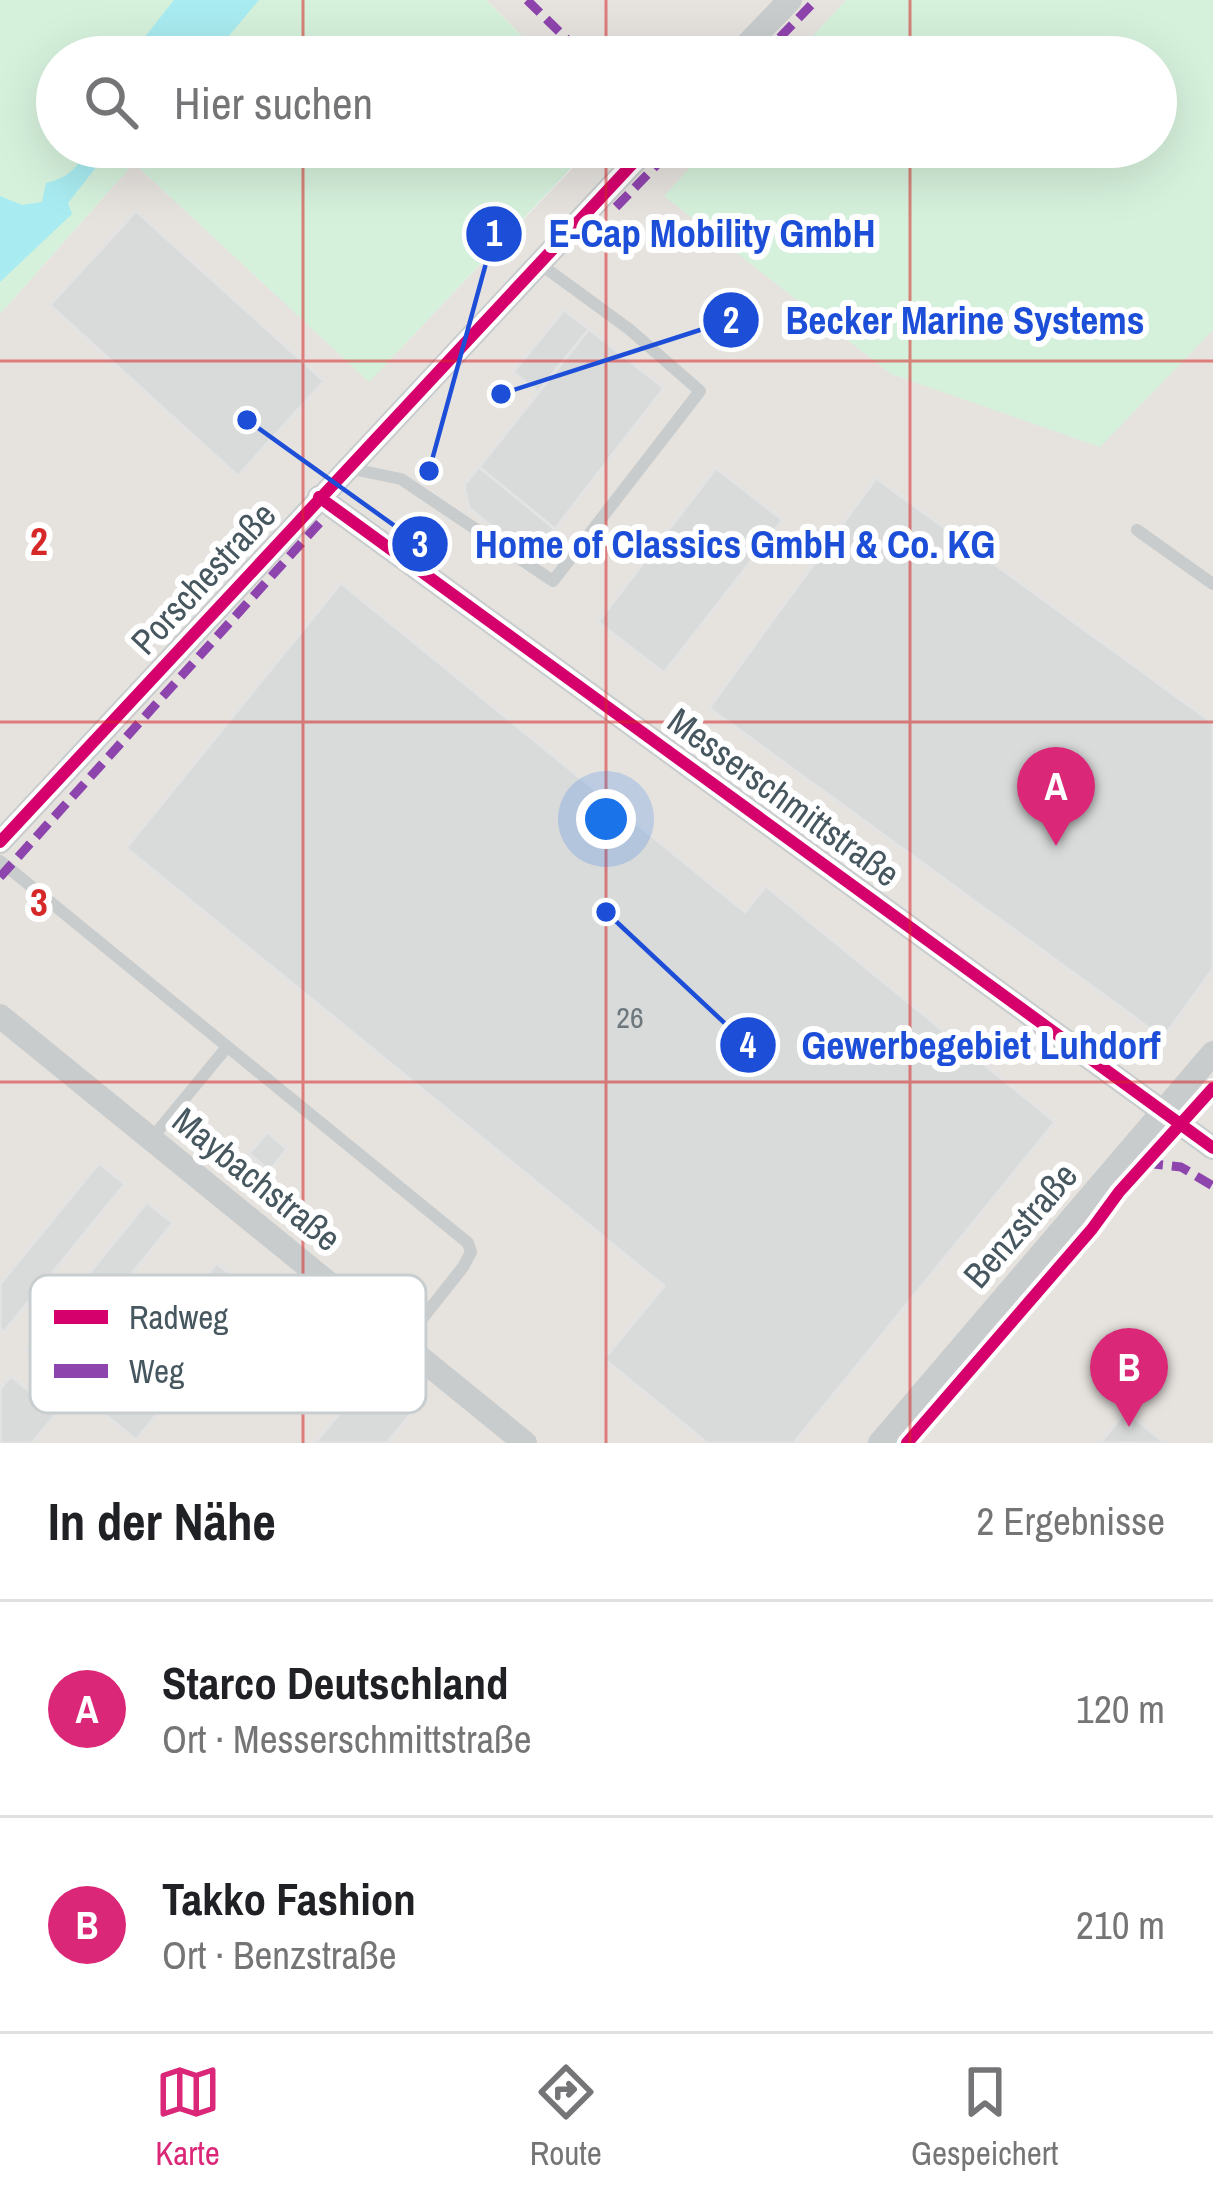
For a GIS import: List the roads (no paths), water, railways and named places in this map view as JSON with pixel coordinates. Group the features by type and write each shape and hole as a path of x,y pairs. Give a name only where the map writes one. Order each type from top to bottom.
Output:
{"street":[{"path":"755,36 790,0"},
{"name":"Porschestraße","path":"0,842 628,168"},
{"name":"Messerschmittstraße","path":"319,496 1213,1148"},
{"name":"Maybachstraße","path":"0,1016 319,1275"},
{"name":"Benzstraße","path":"880,1443 1213,1053"},
{"name":"Maybachstraße","path":"426,1362 525,1443"}],"lane":[{"path":"346,467 401,479 553,581 700,391 629,329 539,263"},
{"path":"1137,530 1213,584"},
{"path":"0,861 468,1243 471,1252 464,1267 426,1314"},
{"path":"152,1139 227,1047"}],"water":[{"path":"174,0 259,0 229,36 146,36"},
{"path":"96,168 68,203 72,214 0,282 0,196 22,205 42,202 46,183 72,171"}],"place":[{"name":"Becker Marine Systems","path":"501,394"},
{"name":"Home of Classics GmbH & Co. KG","path":"247,420"},
{"name":"E-Cap Mobility GmbH","path":"429,471"},
{"name":"Starco Deutschland","path":"1056,846"},
{"name":"Gewerbegebiet Luhdorf","path":"606,912"},
{"name":"Takko Fashion","path":"1129,1427"}]}
